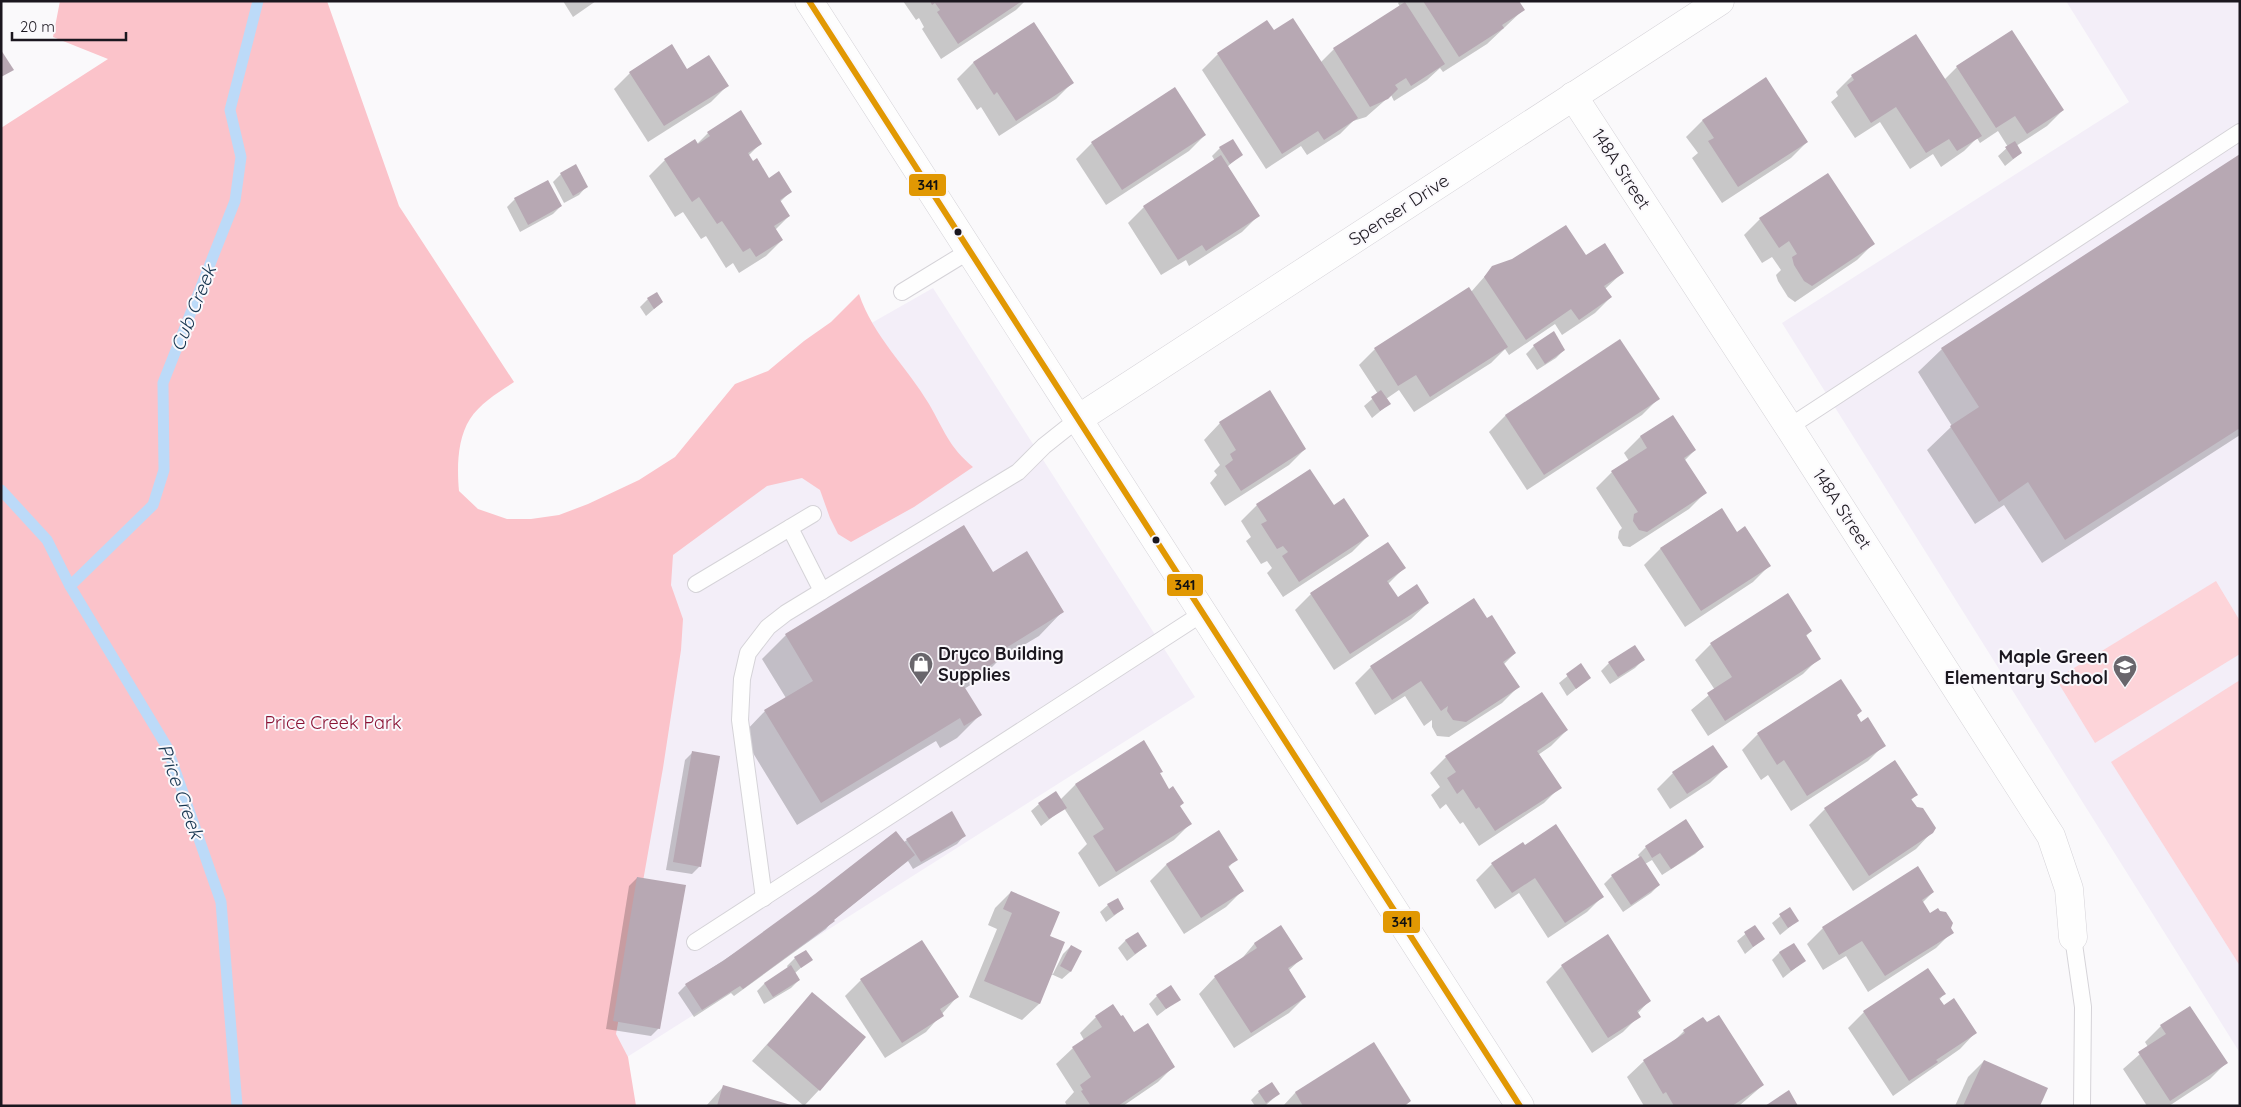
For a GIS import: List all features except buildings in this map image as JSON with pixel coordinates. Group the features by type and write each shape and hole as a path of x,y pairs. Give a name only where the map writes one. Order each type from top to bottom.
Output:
{"street":[{"path":"809,1 1520,1106"},
{"name":"Spenser Drive","path":"1078,419 1720,1"},
{"name":"148A Street","path":"1574,96 2051,836 2069,889 2073,937"}],"lane":[{"path":"1789,427 2240,132"},
{"path":"902,292 969,251"},
{"path":"764,898 740,720 742,679 748,653 768,627 786,613 1018,472 1044,446 1078,419"},
{"path":"696,584 813,514"},
{"path":"790,528 822,591"},
{"path":"695,942 1203,613"},
{"path":"2073,937 2083,1007 2082,1106"}],"shaded area":[{"name":"Maple Green Elementary School","path":"2066,1 2240,1 2240,1053 1782,323 2129,102"},
{"name":"Dryco Building Supplies","path":"933,288 1195,697 594,1078 608,507 861,329"},
{"path":"2216,581 2240,621 2240,654 2095,743 2056,679"},
{"path":"2240,680 2240,966 2111,762"}],"green space":[{"name":"Price Creek Park","path":"60,1 327,1 399,206 514,382 490,398 474,413 466,427 460,445 458,464 459,491 478,509 507,519 531,519 559,515 588,504 639,480 675,457 735,384 768,371 804,341 831,322 859,294 873,324 920,390 952,445 973,467 914,507 851,542 838,534 820,490 802,478 767,486 673,555 671,585 683,619 681,650 663,768 616,1034 628,1057 636,1106 1,1106 1,128 108,59 53,37"}],"waterway":[{"name":"Cub Creek","path":"70,586 153,505 164,470 163,383 235,201 241,157 230,110 258,1"},
{"name":"Price Creek","path":"1,490 47,540 70,586 167,747 221,902 237,1106"}],"transit line":[{"name":"341","path":"809,1 1520,1106"}],"place":[{"name":"Dryco Building Supplies","path":"921,685"},
{"name":"Maple Green Elementary School","path":"2125,688"}]}
